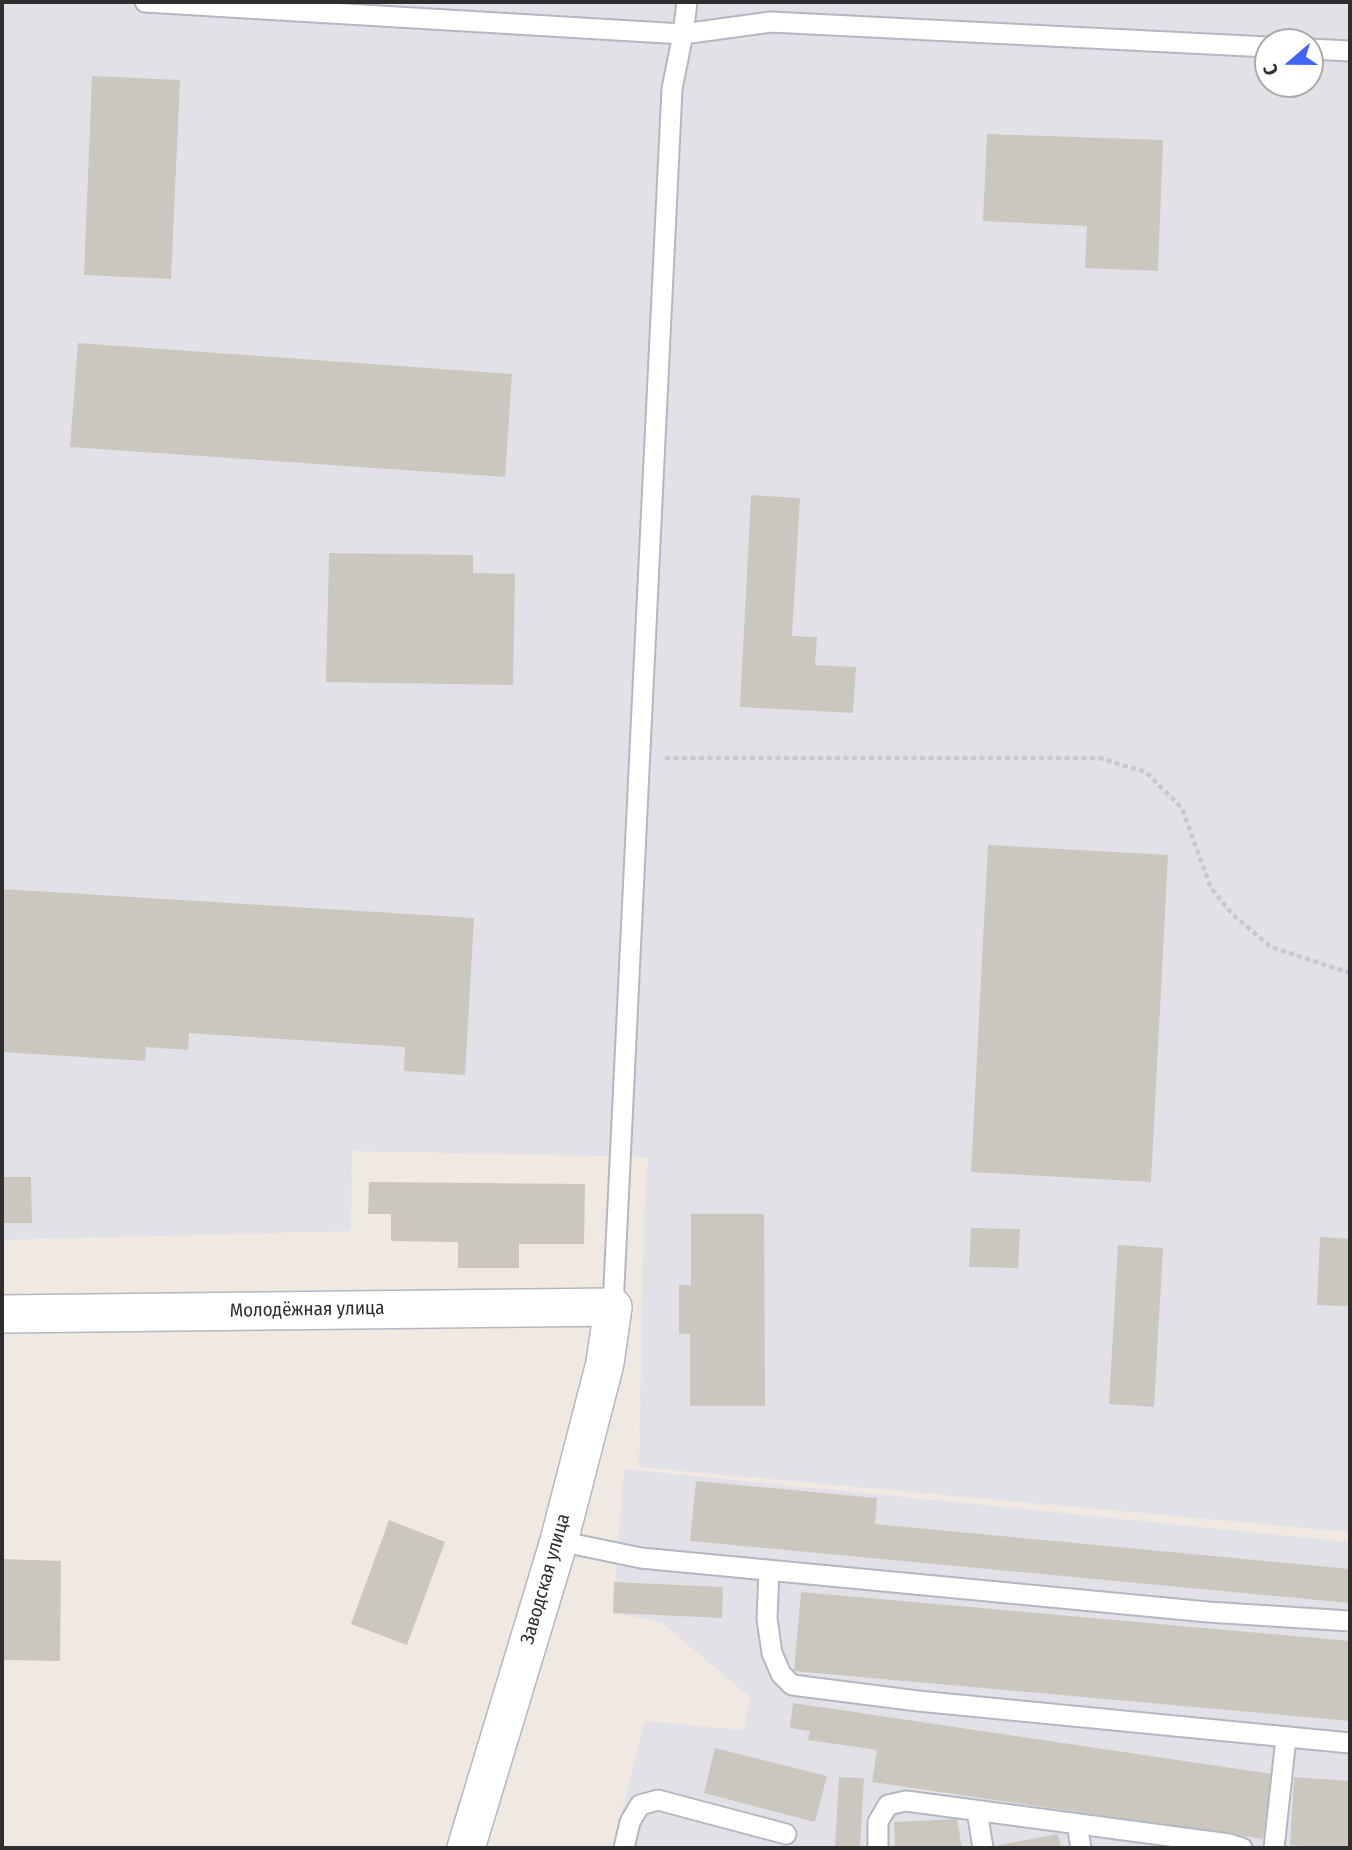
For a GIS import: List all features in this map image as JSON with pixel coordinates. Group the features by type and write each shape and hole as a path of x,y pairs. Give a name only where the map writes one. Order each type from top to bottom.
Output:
{"street":[{"name":"Молодёжная улица","path":"2,1314 613,1307"},
{"name":"Заводская улица","path":"466,1848 559,1541 605,1363 613,1307"}],"lane":[{"path":"145,2 683,34 771,22 1254,46"},
{"path":"613,1307 672,89 687,2"},
{"path":"1324,50 1350,51"},
{"path":"559,1541 641,1558 1208,1612 1350,1622"},
{"path":"769,1571 767,1619 772,1653 781,1674 792,1685 918,1701 1350,1743"},
{"path":"1274,1848 1286,1738"},
{"path":"624,1848 629,1822 640,1805 658,1800 786,1835"},
{"path":"878,1848 878,1822 888,1805 906,1801 1077,1824 1163,1842 1229,1844 1242,1848"},
{"path":"977,1811 983,1848"},
{"path":"1077,1824 1081,1848"}],"path":[{"path":"639,758 1099,758 1146,772 1182,808 1211,888 1233,915 1271,947 1350,973"}],"shaded area":[{"path":"2,2 1350,2 1350,1532 639,1467 644,1215 648,1157 352,1151 351,1231 2,1240"},
{"path":"624,1469 1350,1542 1350,1848 612,1848 645,1721 744,1730 751,1698 661,1622 613,1613"}],"building":[{"path":"92,76 180,80 171,279 84,275"},
{"path":"987,134 1163,140 1158,271 1085,268 1087,226 983,221"},
{"path":"78,343 512,374 505,477 70,447"},
{"path":"751,495 800,498 792,636 817,637 815,665 856,667 853,713 740,707"},
{"path":"329,553 473,555 473,573 515,574 513,685 326,682"},
{"path":"988,845 1168,855 1151,1182 971,1172"},
{"path":"2,889 474,918 465,1075 404,1071 405,1047 189,1033 188,1050 146,1047 145,1061 2,1052"},
{"path":"2,1177 31,1177 32,1223 2,1223"},
{"path":"369,1182 585,1184 584,1244 519,1244 519,1268 458,1268 458,1242 391,1241 391,1214 368,1214"},
{"path":"691,1214 764,1214 765,1406 690,1406 690,1334 679,1334 679,1285 691,1285"},
{"path":"971,1228 1020,1229 1018,1268 969,1267"},
{"path":"1320,1237 1350,1239 1350,1306 1317,1305"},
{"path":"1118,1245 1163,1248 1154,1407 1109,1404"},
{"path":"696,1481 877,1498 875,1524 1350,1569 1350,1603 690,1541"},
{"path":"389,1520 445,1542 407,1645 351,1624"},
{"path":"2,1559 61,1561 60,1661 2,1660"},
{"path":"614,1582 723,1587 722,1618 613,1613"},
{"path":"801,1592 1350,1641 1350,1721 794,1671"},
{"path":"793,1703 1272,1774 1263,1839 872,1782 877,1750 808,1740 810,1731 790,1728"},
{"path":"715,1748 827,1776 815,1822 704,1793"},
{"path":"839,1777 864,1778 860,1848 835,1848"},
{"path":"1294,1777 1350,1781 1350,1848 1290,1845"},
{"path":"957,1819 962,1848 895,1848 894,1822"},
{"path":"1058,1834 1061,1848 1000,1848 999,1845"}]}
